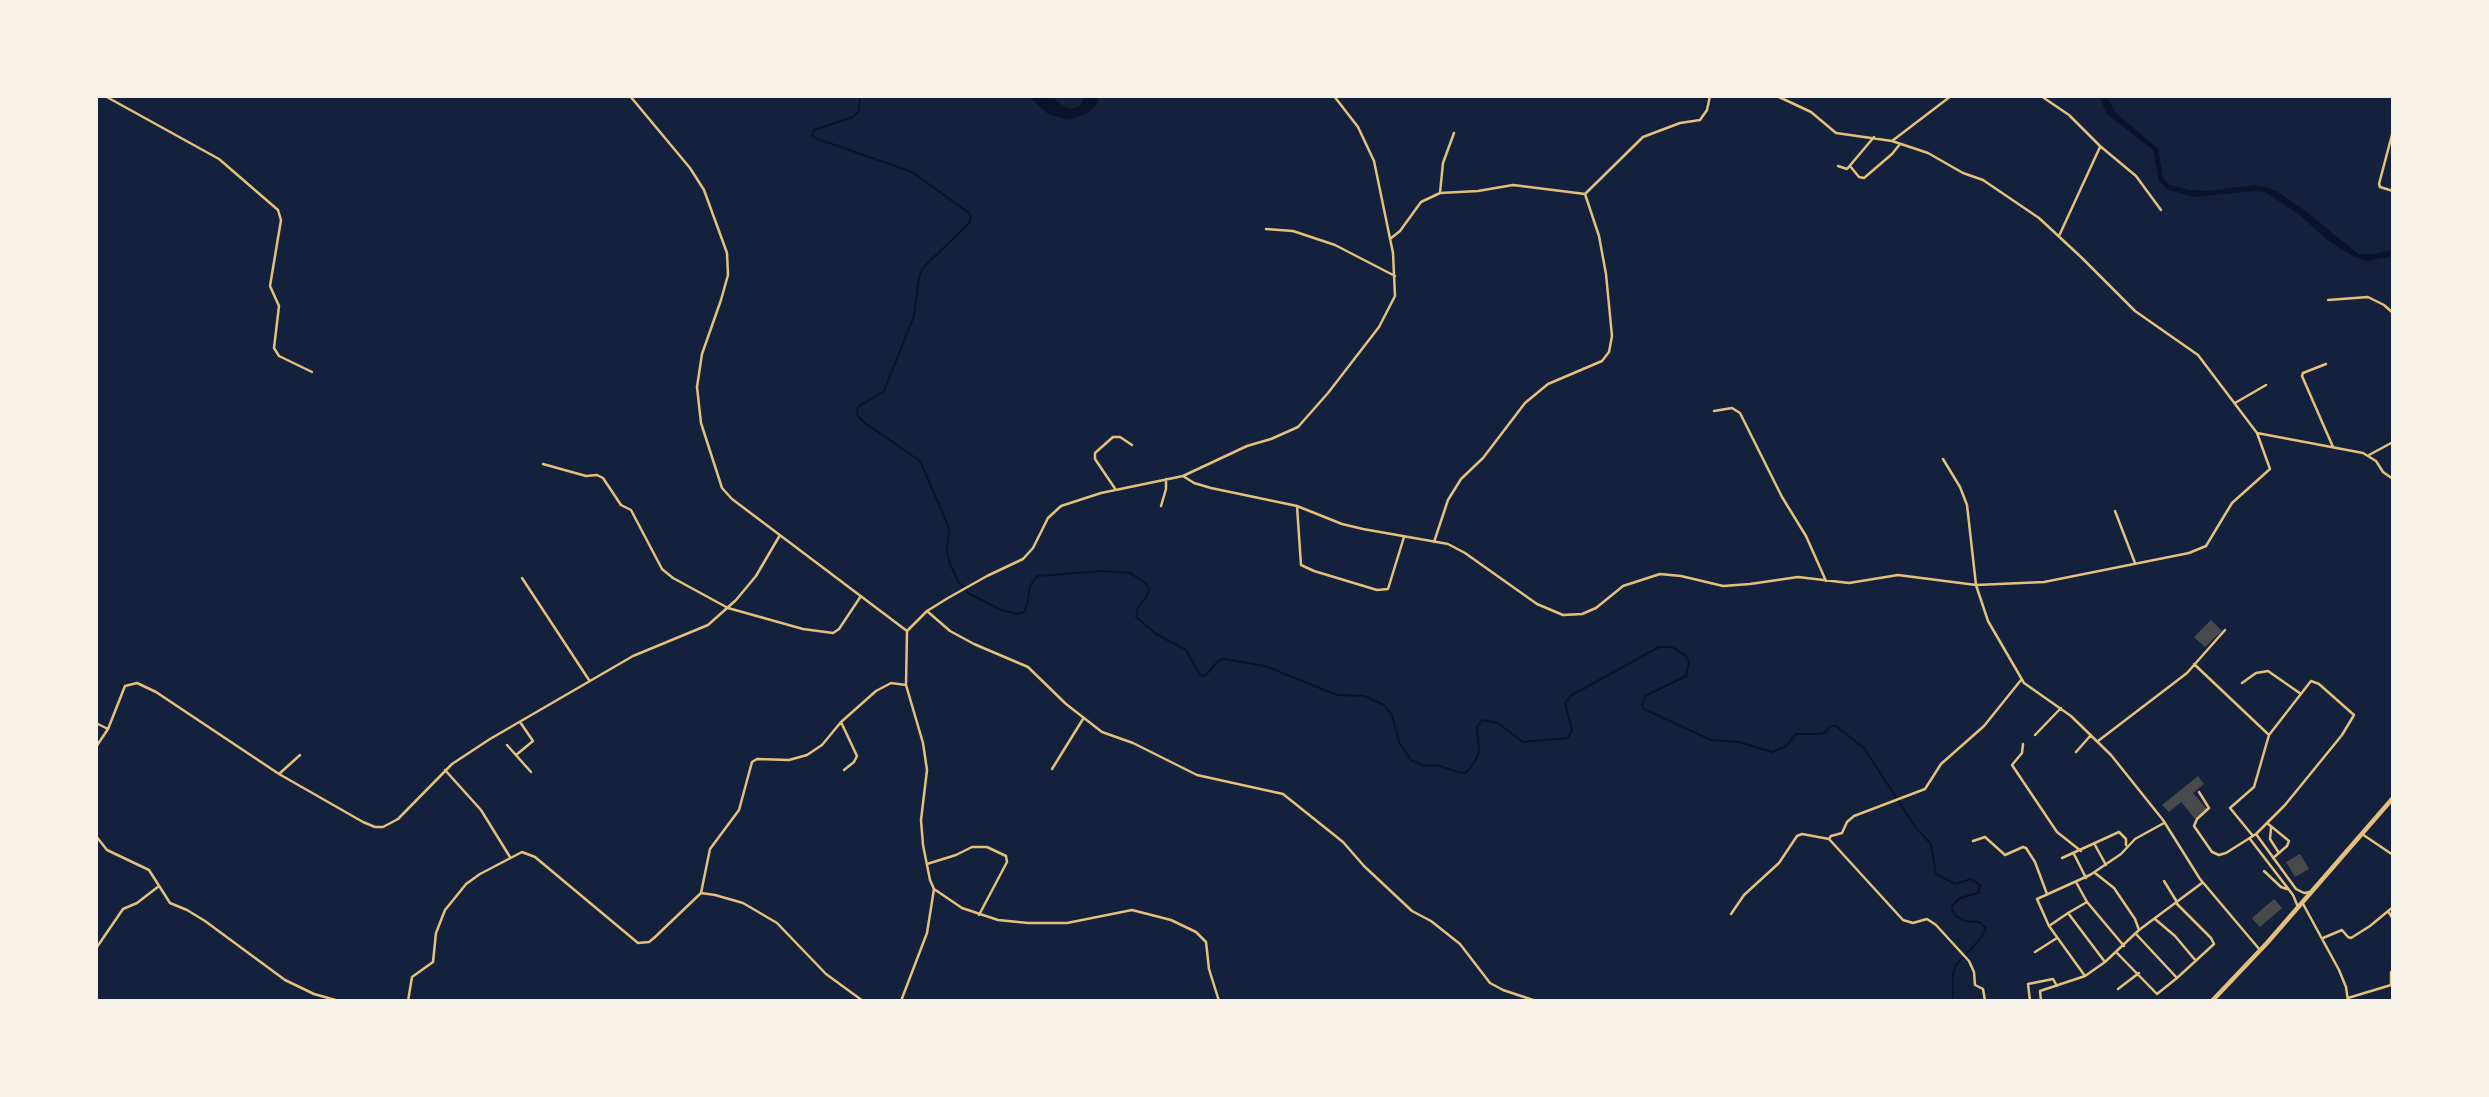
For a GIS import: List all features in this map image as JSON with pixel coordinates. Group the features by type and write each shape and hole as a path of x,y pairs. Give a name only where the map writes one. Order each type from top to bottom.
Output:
{"highway":[{"path":"2212,1001 2393,798"}],"street":[{"path":"105,96 219,159 278,210 281,220 270,286 279,306 274,348 279,356 312,372"},
{"path":"630,96 690,168 704,190 724,242 729,264 728,275 702,354 698,371 697,402 722,488 732,499 907,631"},
{"path":"1219,1001 1209,970 1206,942 1196,932 1171,920 1132,910 1067,923 1028,923 979,915 947,899 934,889 930,880 921,820 927,770 923,743 906,685 907,631 927,611 1028,555 1048,518 1061,506 1077,499 1183,476 1247,446 1283,434 1303,422 1379,327 1394,302 1393,253 1367,142 1334,96"},
{"path":"1585,194 1643,136 1680,123 1700,120 1707,110 1710,96"},
{"path":"1183,476 1194,483 1211,488 1297,506 1342,524 1448,544 1537,604 1563,615 1582,614 1596,608 1623,586 1660,574 1723,586 1798,577 1849,583 1898,575 1976,585 2044,582 2191,552 2206,546 2230,505 2270,469 2256,433 2198,355 2135,311 2059,236 2032,213 1983,180 1963,173 1928,153 1892,141 1836,133 1811,112 1777,96"},
{"path":"1892,141 1951,96"},
{"path":"2041,96 2069,115 2136,176 2161,210"},
{"path":"2393,131 2379,185 2393,191"},
{"path":"1440,193 1443,163 1454,133"},
{"path":"1838,166 1847,170 1875,137"},
{"path":"1850,166 1859,177 1864,178 1900,144"},
{"path":"2059,236 2100,146"},
{"path":"1390,239 1398,233 1421,202 1440,193 1478,191 1513,185 1585,194"},
{"path":"1434,542 1448,500 1456,487 1525,403 1548,384 1602,360 1609,352 1612,335 1606,274 1599,236 1585,194"},
{"path":"1266,229 1293,231 1335,245 1395,276"},
{"path":"2328,300 2368,297 2385,305 2393,313"},
{"path":"2326,365 2303,373 2302,376 2333,447"},
{"path":"2234,404 2266,385"},
{"path":"1714,411 1732,408 1740,413 1826,581"},
{"path":"2256,433 2369,455 2393,480"},
{"path":"1116,490 1095,460 1095,453 1113,437 1120,437 1132,445"},
{"path":"2369,455 2393,442"},
{"path":"1943,459 1960,486 1967,505 1976,585 1987,621 2021,680 2061,708 2098,741 2164,822 2203,883 2260,950"},
{"path":"543,464 603,478 621,505 631,510 662,569 673,578 728,608 803,629 833,633 839,629 861,596"},
{"path":"1161,506 1166,479"},
{"path":"1297,506 1301,565 1377,590 1388,589 1404,537"},
{"path":"2115,511 2134,563"},
{"path":"96,747 108,729 125,686 137,683 156,692 279,774 363,822 383,827 398,819 445,770 519,721 633,656 708,625 728,608 756,576 780,535"},
{"path":"522,578 589,680"},
{"path":"927,611 950,631 1028,667 1083,719 1102,732 1133,743 1188,772 1283,794 1343,842 1364,866 1412,911 1431,921 1460,944 1490,984 1536,1001"},
{"path":"2098,741 2194,664 2225,630"},
{"path":"2194,664 2269,735"},
{"path":"2242,683 2256,673 2267,671 2301,694"},
{"path":"1829,839 1842,833 1847,822 1854,816 1925,789 1941,764 1984,726 2021,680"},
{"path":"2199,792 2210,808 2197,819 2194,826 2212,852 2219,855 2225,853 2253,836 2285,805 2342,735 2354,715 2313,681 2269,735 2254,787 2230,808 2253,836 2273,858 2296,889 2304,893 2310,892"},
{"path":"408,1001 412,977 433,962 436,933 453,899 466,884 522,852 535,857 638,943 649,942 701,893 710,849 739,810 752,762 757,759 789,760 807,755 822,745 841,722 884,687 891,683 906,685"},
{"path":"2035,735 2061,708"},
{"path":"1052,769 1083,719"},
{"path":"516,755 533,740 519,721"},
{"path":"841,722 857,757 844,770"},
{"path":"96,723 108,729"},
{"path":"2076,752 2091,735"},
{"path":"2023,744 2022,753 2012,765 2057,832 2081,851"},
{"path":"507,746 531,772"},
{"path":"279,774 300,755"},
{"path":"445,770 481,810 510,857"},
{"path":"2084,976 2049,926 2036,900 2095,873 2135,839 2164,822"},
{"path":"2267,823 2289,840 2287,846 2273,858"},
{"path":"2271,827 2270,839 2279,853"},
{"path":"2062,858 2121,832 2126,839 2126,848"},
{"path":"1731,914 1744,895 1779,863 1797,836 1802,834 1829,839 1899,917 1910,923 1930,920 1967,958 1974,972 1975,985 1983,989 1985,1001"},
{"path":"2362,834 2393,856"},
{"path":"96,836 107,850 149,870 170,903 187,910 216,929 285,980 314,994 340,1001"},
{"path":"2253,836 2298,907"},
{"path":"1973,841 1985,837 2005,855 2026,848 2035,862 2047,894"},
{"path":"2095,845 2106,865"},
{"path":"927,864 972,847 987,848 1006,856 1004,869 979,915"},
{"path":"2074,853 2086,878"},
{"path":"2264,871 2281,887 2287,888"},
{"path":"2095,873 2114,888 2136,919 2139,930"},
{"path":"2117,953 2159,994 2213,947 2213,941 2176,903 2164,881"},
{"path":"2076,882 2087,902 2124,946"},
{"path":"2041,1001 2040,991 2084,976 2117,953 2139,930 2203,883"},
{"path":"97,947 123,909 137,903 159,886"},
{"path":"901,1001 924,943 934,889"},
{"path":"701,893 743,903 767,915 788,933 826,974 863,1001"},
{"path":"2049,926 2087,902"},
{"path":"2302,902 2323,938 2346,987 2348,999 2391,985"},
{"path":"2323,938 2342,930 2351,938 2393,907"},
{"path":"2388,911 2393,919"},
{"path":"2068,913 2105,962"},
{"path":"2155,919 2175,936 2196,961"},
{"path":"2136,934 2177,978"},
{"path":"2035,952 2057,938"},
{"path":"2391,972 2393,991"},
{"path":"2118,989 2138,973"},
{"path":"2029,1001 2028,984 2053,979 2057,986"}],"water":[{"path":"1028,96 1051,96 1071,109 1080,106 1084,96 1099,96 1098,102 1088,113 1069,120 1048,114"},
{"path":"2099,96 2107,96 2115,112 2158,149 2163,178 2169,185 2208,191 2254,185 2266,187 2307,212 2358,254 2393,250 2393,256 2367,261 2354,257 2327,240 2300,215 2265,192 2194,197 2168,190 2159,181 2153,150 2107,114"}],"building":[{"path":"2211,620 2222,631 2205,647 2194,637"},
{"path":"2198,776 2204,784 2193,793 2207,809 2195,819 2181,802 2169,812 2162,805"},
{"path":"2300,854 2309,869 2295,877 2286,862"},
{"path":"2274,899 2282,908 2260,927 2252,918"}],"waterway":[{"path":"860,96 859,111 853,117 814,130 812,135 912,172 971,217 969,223 923,268 919,277 914,316 884,391 858,407 857,411 865,423 920,461 949,528 947,551 950,564 958,581 968,593 1001,610 1018,614 1024,612 1030,586 1037,576 1103,571 1130,573 1146,583 1149,589 1138,607 1136,617 1156,634 1186,650 1200,675 1205,676 1218,661 1224,659 1265,666 1337,695 1364,696 1384,705 1392,715 1399,742 1411,760 1424,766 1437,765 1466,773 1479,752 1477,727 1482,720 1498,723 1523,742 1568,738 1572,730 1565,703 1572,695 1659,647 1672,647 1685,655 1689,662 1686,676 1645,696 1642,705 1644,709 1711,740 1739,742 1772,752 1786,746 1796,734 1825,733 1830,726 1836,726 1864,748 1916,828 1931,844 1936,874 1955,884 1971,879 1980,885 1978,893 1960,898 1952,906 1956,916 1964,921 1979,922 1986,928 1981,938 1956,965 1953,974 1953,1001"}]}
